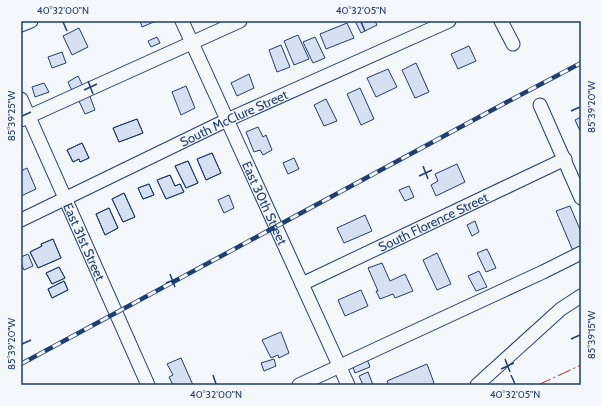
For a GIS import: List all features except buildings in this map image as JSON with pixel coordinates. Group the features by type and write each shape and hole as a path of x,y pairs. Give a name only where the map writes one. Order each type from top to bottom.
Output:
{"street":[{"path":"21,25 31,21"},
{"name":"East 30th Street","path":"182,21 348,385"},
{"path":"25,118 240,21"},
{"name":"South McClure Street","path":"21,220 227,120 449,21"},
{"path":"501,21 513,44"},
{"name":"East 31st Street","path":"21,99 25,118 64,198 148,385"},
{"path":"540,105 581,198"},
{"name":"South Florence Street","path":"302,284 565,160"},
{"path":"299,385 581,253"},
{"path":"477,385 562,309 581,296"}],"railway":[{"path":"21,364 581,63"}],"power":[{"path":"538,385 581,365"}]}
